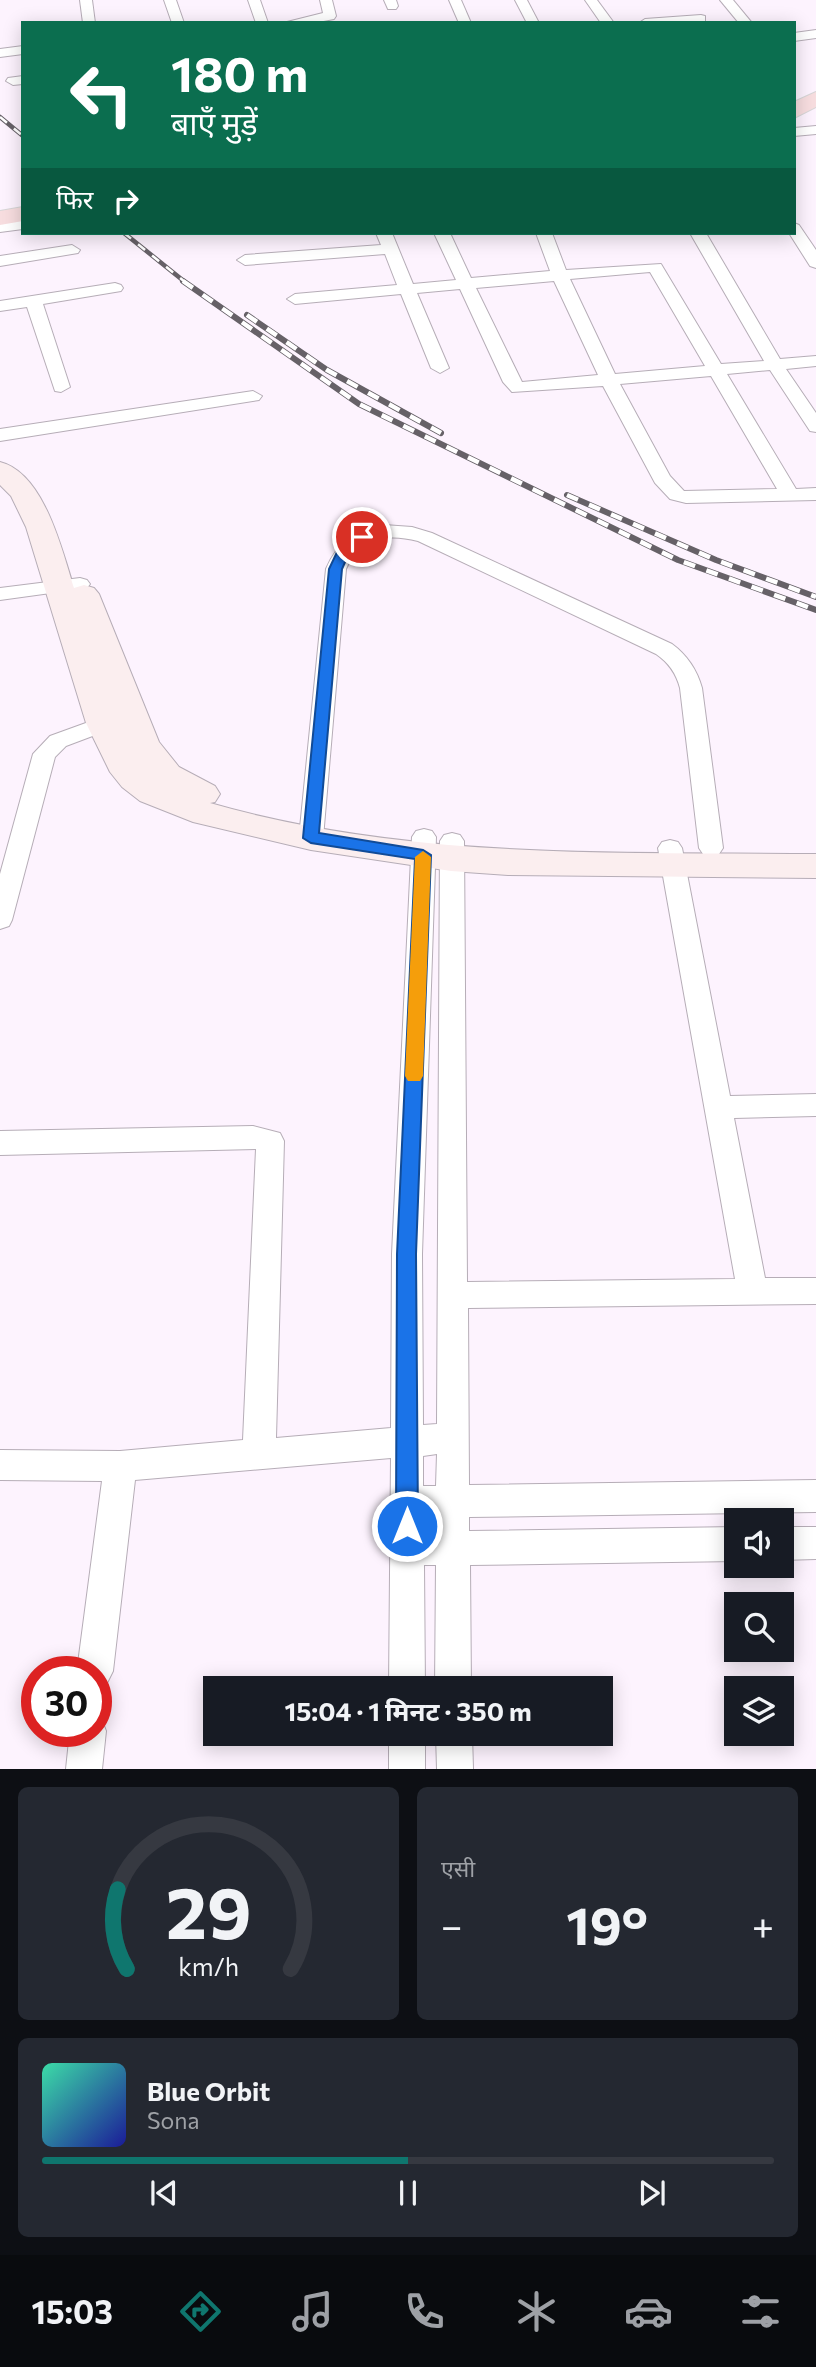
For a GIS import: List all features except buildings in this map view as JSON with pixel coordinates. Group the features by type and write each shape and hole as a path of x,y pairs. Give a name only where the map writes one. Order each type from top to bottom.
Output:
{"main road":[{"path":"0,207 21,204"},
{"path":"0,218 21,215"}],"street":[{"path":"86,0 89,21"},
{"path":"170,0 177,21"},
{"path":"254,0 261,21"},
{"path":"301,21 330,16 326,0"},
{"path":"455,0 464,21"},
{"path":"521,0 532,21"},
{"path":"591,0 607,21"},
{"path":"726,0 744,21"},
{"path":"673,21 701,19"},
{"path":"796,37 816,34"},
{"path":"0,53 21,50"},
{"path":"796,132 816,130"},
{"path":"0,227 21,224"},
{"path":"796,231 816,263"},
{"path":"443,235 512,382 518,388 816,361"},
{"path":"545,235 558,275 608,381 662,479 677,495 816,494"},
{"path":"699,235 775,365 816,427"},
{"path":"245,260 387,241 440,368"},
{"path":"0,261 72,250"},
{"path":"295,299 654,267 790,495"},
{"path":"0,306 115,288"},
{"path":"34,301 61,387"},
{"path":"0,435 253,396"},
{"path":"0,445 32,472 43,486 70,585 116,719 122,764 134,779 152,793 205,814 438,848 508,863 672,857 816,866"},
{"path":"0,470 23,492 70,585"},
{"path":"312,829 335,569 344,551 362,537 376,532 397,530 425,537 671,654 685,670 691,688 711,848"},
{"path":"0,594 70,585"},
{"path":"0,920 7,864 44,754 58,741 116,719"},
{"path":"672,857 711,848 816,847"},
{"path":"438,848 452,1295 453,1676"},
{"path":"407,1676 407,1254 438,848"},
{"path":"672,857 752,1291"},
{"path":"718,1107 816,1105"},
{"path":"0,1143 253,1137 270,1141 259,1454"},
{"path":"452,1295 816,1291"},
{"path":"0,1465 120,1466 452,1438"},
{"path":"97,1656 120,1466"},
{"path":"407,1503 816,1496"},
{"path":"794,1544 816,1544"},
{"path":"407,1549 724,1545"},
{"path":"407,1746 407,1769"},
{"path":"84,1769 86,1747"}],"railway":[{"path":"0,117 21,134"},
{"path":"126,235 185,282"},
{"path":"183,281 359,404 678,560 816,610"},
{"path":"247,315 327,370 441,433"},
{"path":"567,495 716,560 816,597"}],"slow traffic":[{"path":"414,1076 423,857"}],"route":[{"path":"362,537 344,551 335,569 311,838 423,855 407,1254 407,1526"}]}
